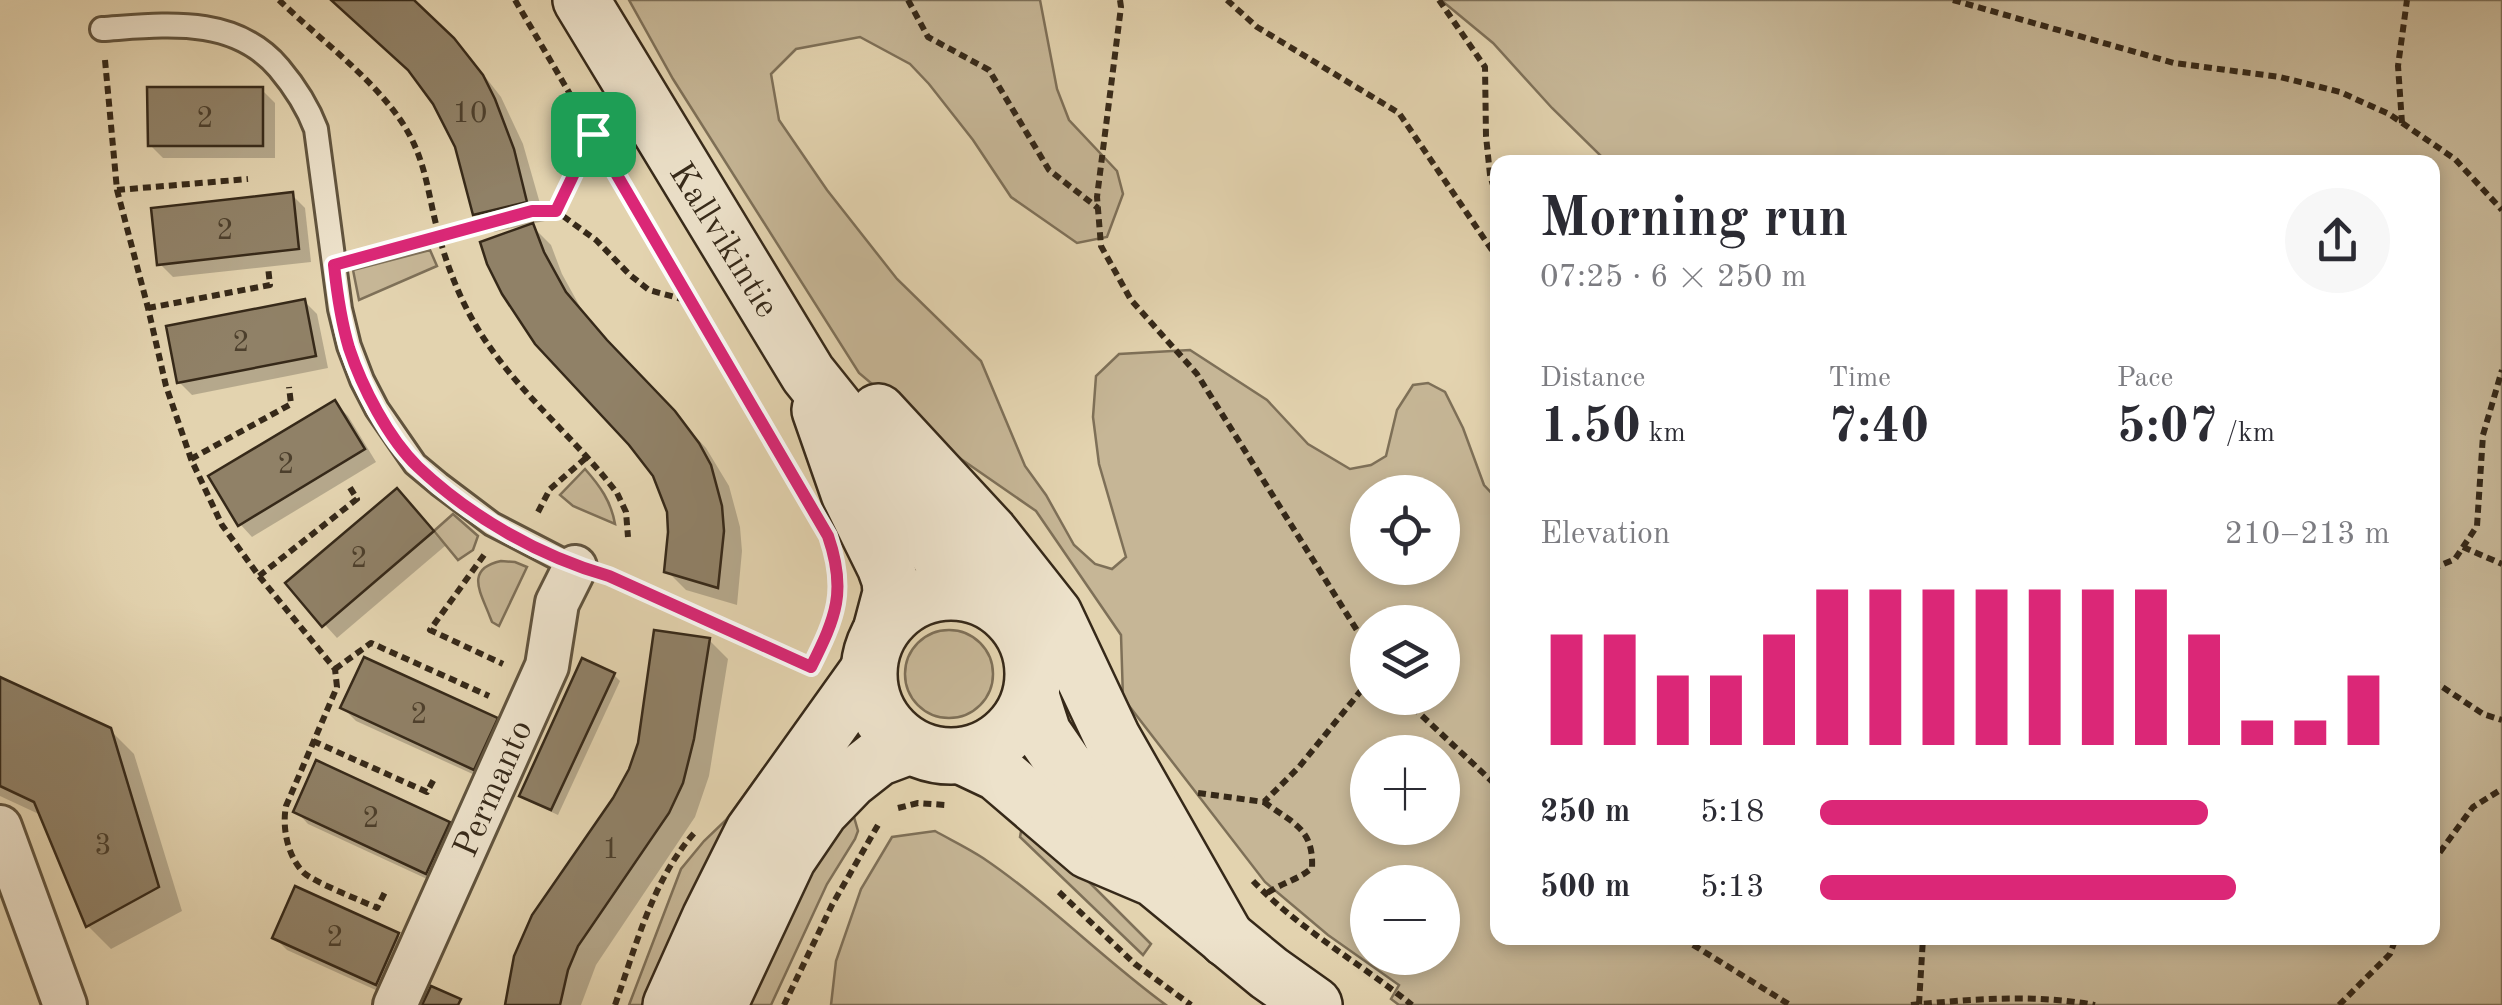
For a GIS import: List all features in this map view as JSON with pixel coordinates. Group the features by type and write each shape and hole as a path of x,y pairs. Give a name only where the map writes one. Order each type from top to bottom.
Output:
{"main road":[{"name":"Kallvikintie","path":"581,0 808,374 884,468 944,563 988,600"},
{"name":"Kallvikintie","path":"670,1005 753,832 862,637 891,593 885,566 849,493 808,374"},
{"path":"808,374 880,413 990,534 1054,614 1112,737 1227,940"},
{"path":"942,592 988,600 1010,616 1026,640 1033,668 1030,696 1021,718 1005,736 985,749 959,782 935,756 910,746 892,732 878,714 870,693 862,637 919,598 942,592"},
{"path":"1030,696 1044,733 1065,765 1124,826 1155,879"},
{"path":"720,1005 788,858 820,811 878,758 910,746"},
{"path":"959,782 998,773 1089,850 1155,879 1227,940 1314,1005"}],"street":[{"name":"Permanto","path":"394,1005 547,666 556,603 575,566"},
{"path":"0,827 65,1005"}],"lane":[{"path":"102,29 176,25 222,30 271,58 308,107 316,129 340,309 349,346 377,410 415,464 513,535 575,566"}],"path":[{"path":"279,0 382,94 403,123 422,163 439,237 476,327 522,387 617,493 626,512 628,537"},
{"path":"514,0 788,468"},
{"path":"908,0 928,37 989,70 1050,170 1098,209"},
{"path":"1120,0 1098,197 1101,246 1131,300 1198,374 1350,619"},
{"path":"1227,0 1257,27 1399,113 1490,247"},
{"path":"1439,0 1484,67 1490,176"},
{"path":"1953,0 2174,63 2280,78 2340,92 2389,114 2455,159 2502,210"},
{"path":"2402,124 2398,66 2406,0"},
{"path":"102,29 117,190 166,386 191,460 222,525 335,669 337,687 286,806 282,826 305,873 377,908 386,892"},
{"path":"556,211 593,134"},
{"path":"117,190 248,179"},
{"path":"334,265 532,211 556,211 596,240 649,290 690,301"},
{"path":"148,308 270,285 268,267"},
{"path":"2440,566 2455,559 2477,526 2483,436 2502,370"},
{"path":"191,460 292,404 289,387"},
{"path":"509,667 430,630 550,489 587,457"},
{"path":"259,576 358,499 349,486"},
{"path":"2463,547 2502,564"},
{"path":"575,566 609,576 811,667"},
{"path":"803,680 811,667 862,637"},
{"path":"335,669 371,643 498,700"},
{"path":"2440,685 2483,714 2502,720"},
{"path":"1264,802 1300,767 1350,704"},
{"path":"1420,715 1490,779"},
{"path":"313,741 427,792 434,779"},
{"path":"784,1005 832,905 884,815 900,806 918,804 959,782"},
{"path":"2440,851 2473,807 2502,788"},
{"path":"1182,791 1264,802 1307,834 1313,850 1312,868 1266,894"},
{"path":"1253,881 1324,942 1412,1005"},
{"path":"1058,890 1135,964 1191,1005"},
{"path":"1693,945 1790,1005"},
{"path":"1919,1004 1923,945"},
{"path":"2339,1005 2390,954 2393,945"},
{"path":"1912,1005 1998,998 2094,1005"}],"shaded area":[{"path":"629,0 1040,0 1057,89 1069,120 1117,171 1123,194 1107,237 1077,243 1011,197 929,84 910,64 860,37 796,49 771,74 779,120 827,190 897,279 981,361 1025,466 1074,545 1095,564 1112,569 1126,557 1099,464 1093,417 1096,376 1119,354 1190,350 1267,400 1308,444 1350,469 1371,465 1386,456 1397,410 1413,385 1428,383 1445,392 1490,491 1490,945 2440,945 2440,155 1600,155 1493,43 1441,0 2502,0 2502,1005 1399,1005 1391,999 1399,985 1385,975 1460,975 1460,865 1350,865 1350,950 1328,935 1265,882 1123,698 1121,635 1036,511 961,459 859,373 673,79"},
{"path":"430,250 437,266 359,300 353,270"},
{"path":"585,469 604,494 615,524 573,506 560,495"},
{"path":"453,514 478,536 473,550 458,560 434,531"},
{"path":"501,561 527,567 499,626 492,622 478,583 482,570"},
{"path":"940,630 958,630 974,637 986,649 993,674 986,699 974,711 958,718 940,718 924,711 912,699 905,683 905,665 912,649 924,637"},
{"path":"776,753 653,1005 629,1005 681,869 726,820"},
{"path":"852,810 858,831 855,839 827,884 771,1005 735,1005 769,934"},
{"path":"1022,826 1070,863 1151,944 1143,955 1020,837"},
{"path":"935,831 1007,875 1166,1005 831,1005 836,961 861,889 892,837"}],"building":[{"path":"331,0 414,0 454,38 483,75 495,99 514,149 527,202 473,215 455,147 433,104 408,70"},
{"path":"147,87 263,87 263,146 148,146"},
{"path":"293,192 299,249 157,265 151,208"},
{"path":"533,223 566,292 675,411 711,465 724,531 718,588 664,572 667,512 653,476 535,344 502,294 480,242"},
{"path":"305,299 316,356 177,383 166,326"},
{"path":"335,400 365,449 238,526 208,476"},
{"path":"397,488 434,531 322,627 285,583"},
{"path":"654,630 710,638 683,783 669,813 578,946 560,1005 505,1005 514,956 532,915 629,769 638,743"},
{"path":"364,657 498,718 474,770 340,708"},
{"path":"582,658 615,673 551,810 519,796"},
{"path":"0,677 111,728 159,887 86,927 34,802 0,786"},
{"path":"316,760 450,822 426,874 293,812"},
{"path":"295,886 399,933 376,985 272,938"},
{"path":"431,986 461,999 458,1005 422,1005"}],"route":[{"path":"593,134 828,536 839,578 838,596 811,667 609,576 575,566 492,524 415,464 377,410 362,380 349,346 334,265 532,211 556,211 593,134"}]}
